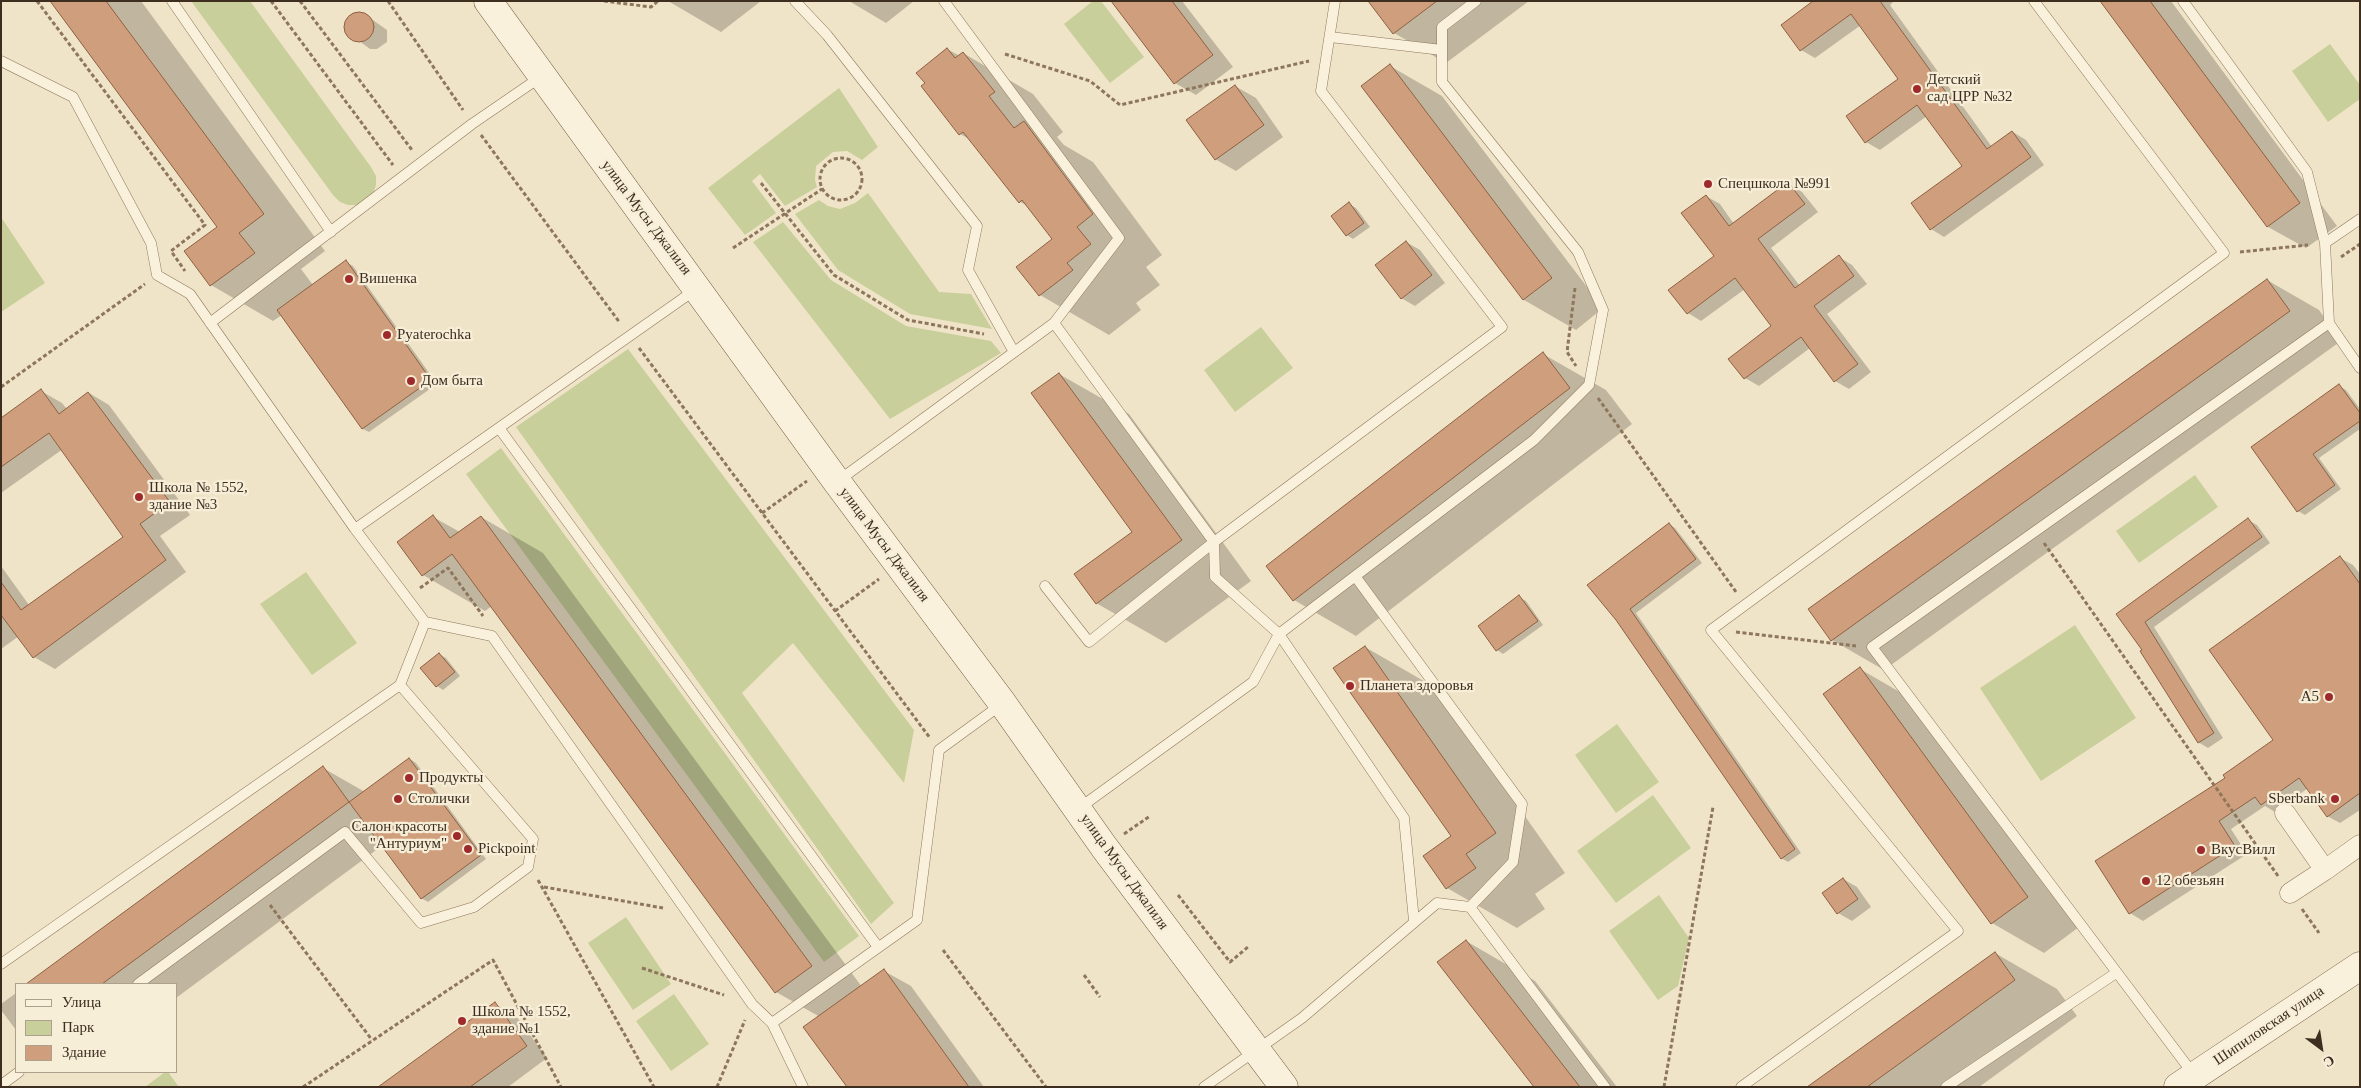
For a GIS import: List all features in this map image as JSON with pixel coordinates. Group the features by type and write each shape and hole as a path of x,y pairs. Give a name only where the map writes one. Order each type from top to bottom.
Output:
{"main road":[{"name":"улица Мусы Джалиля","path":"488,1 837,482 1003,704 1078,810 1284,1087"},
{"name":"Шипиловская улица","path":"2186,1081 2360,966"}],"street":[{"path":"2285,813 2325,870"},
{"path":"2290,893 2360,845"}],"lane":[{"path":"172,1 331,232"},
{"path":"795,1 827,35 977,226 968,270 1014,352"},
{"path":"837,482 1054,323 1118,238 944,1"},
{"path":"1045,586 1089,642 1214,542 1502,328 1322,91 1335,1"},
{"path":"1078,810 1253,682 1279,634 1534,440 1589,385 1603,310 1578,252 1442,82 1442,27 1476,1"},
{"path":"1741,1087 1958,931 1711,630 2224,253 2034,1"},
{"path":"2183,1 2307,172 2325,243 2329,323 2360,368"},
{"path":"1330,38 1442,50"},
{"path":"1,61 73,97 151,243 157,275 190,294 355,529 425,622 492,636 685,912 752,1004 772,1022 803,1087"},
{"path":"210,323 472,124 542,76"},
{"path":"2325,243 2360,219"},
{"path":"355,529 698,288"},
{"path":"1054,323 1214,542 1215,577 1279,634 1404,818 1414,921"},
{"path":"2186,1081 2116,973 1872,647 2329,323"},
{"path":"499,428 878,947"},
{"path":"1355,576 1522,804 1513,862 1470,907"},
{"path":"1,964 400,685 425,622"},
{"path":"139,983 345,832 421,923 474,907 528,867 532,839 400,685"},
{"path":"772,1022 917,920 939,750 1003,704"},
{"path":"1204,1087 1302,1018 1437,903 1470,907 1605,1087"},
{"path":"1946,1087 2116,973"},
{"path":"2,1082 17,1073"}],"path":[{"path":"37,1 205,225 171,251 187,273"},
{"path":"270,1 402,177"},
{"path":"300,1 421,163"},
{"path":"388,1 472,124 939,750"},
{"path":"604,1 651,7 658,1"},
{"path":"976,45 1090,81 1120,105 1327,56"},
{"path":"835,158 845,158 854,161 860,169 863,178 861,187 855,195 847,200 837,200 828,196 822,189 819,180 821,170 827,162 835,158"},
{"path":"760,183 834,274 908,320 1006,337"},
{"path":"733,248 822,189"},
{"path":"2224,253 2325,243"},
{"path":"1,387 157,275"},
{"path":"1576,279 1567,352 1745,605"},
{"path":"2035,531 2318,933"},
{"path":"835,611 882,576"},
{"path":"1711,630 1872,647"},
{"path":"1664,1087 1713,807"},
{"path":"654,1087 543,887 685,912"},
{"path":"261,894 372,1040"},
{"path":"1178,894 1230,962 1248,947"},
{"path":"943,950 1046,1087"},
{"path":"303,1087 493,960 562,1087"},
{"path":"642,968 752,1004 717,1087"},
{"path":"1084,975 1100,997"}],"green space":[{"path":"191,1 250,1 371,167 376,176 373,194 358,205 348,205 340,202 333,195"},
{"path":"1093,1 1101,1 1144,57 1110,83 1064,24"},
{"path":"2330,44 2360,85 2360,99 2328,122 2292,71"},
{"path":"839,88 878,147 862,160 847,151 833,152 816,166 815,180 817,187 785,206 760,174 752,181 776,213 745,235 708,188"},
{"path":"868,193 939,292 971,294 992,329 910,314 838,270 795,214 819,200 828,206 840,209 855,203"},
{"path":"1,217 45,283 1,312"},
{"path":"783,222 831,280 906,326 991,341 1001,353 890,419 753,242"},
{"path":"1261,327 1293,368 1235,412 1204,370"},
{"path":"628,349 914,730 904,783 793,643 742,693 894,903 871,924 516,427"},
{"path":"501,448 859,936 824,962 466,474"},
{"path":"2195,475 2218,507 2139,563 2116,531"},
{"path":"306,572 357,643 312,675 260,604"},
{"path":"2075,625 2136,718 2041,781 1980,688"},
{"path":"1617,724 1659,782 1616,813 1575,755"},
{"path":"1653,795 1691,848 1616,903 1577,851"},
{"path":"1659,895 1689,938 1678,986 1658,1000 1609,931"},
{"path":"626,917 671,984 633,1010 588,943"},
{"path":"674,994 709,1044 671,1071 636,1021"},
{"path":"164,1073 169,1073 179,1087 145,1087"}],"building":[{"path":"50,1 106,1 264,214 239,233 255,253 210,286 184,251 217,227"},
{"path":"1111,1 1172,1 1213,55 1174,84"},
{"path":"1368,1 1437,1 1393,34"},
{"path":"1813,1 1880,1 1987,149 2012,131 2031,157 1930,230 1911,203 1962,166 1917,105 1865,143 1846,116 1898,79 1851,14 1800,51 1781,25"},
{"path":"2100,1 2150,1 2300,203 2267,227"},
{"path":"359,12 370,16 374,27 370,38 359,42 348,38 344,27 348,16"},
{"path":"947,48 955,58 963,52 995,92 989,96 1014,128 1024,121 1093,214 1077,227 1091,244 1067,263 1073,270 1039,296 1016,267 1052,239 1022,200 1019,203 963,132 959,135 921,86 925,83 916,73"},
{"path":"1390,64 1552,278 1523,300 1361,86"},
{"path":"1235,85 1264,125 1215,160 1186,120"},
{"path":"1788,182 1805,204 1758,239 1795,288 1839,255 1854,276 1814,306 1858,364 1834,382 1801,337 1744,379 1728,359 1771,326 1735,278 1687,314 1668,290 1714,256 1681,213 1706,195 1729,226"},
{"path":"1349,202 1364,223 1346,236 1331,216"},
{"path":"1406,241 1432,275 1401,299 1375,265"},
{"path":"346,260 431,380 362,429 277,310"},
{"path":"2267,279 2290,311 1831,641 1808,609"},
{"path":"1543,352 1570,388 1293,601 1266,566"},
{"path":"1059,373 1182,540 1096,604 1074,574 1132,532 1031,393"},
{"path":"2339,384 2360,413 2360,421 2313,454 2335,485 2297,512 2251,447"},
{"path":"41,389 59,414 88,392 170,502 140,524 166,560 33,658 1,615 1,582 21,610 123,537 49,433 1,467 1,418"},
{"path":"433,515 450,538 481,516 812,966 775,993 452,554 422,576 397,542"},
{"path":"2248,518 2262,537 2145,622 2214,733 2198,743 2140,651 2142,650 2116,614"},
{"path":"1669,523 1696,559 1630,609 1795,849 1781,859 1616,620 1587,585"},
{"path":"2340,556 2360,584 2360,793 2327,817 2299,778 2261,805 2255,797 2219,821 2235,846 2129,914 2095,861 2225,778 2223,775 2273,740 2209,650"},
{"path":"1519,595 1538,621 1496,651 1478,626"},
{"path":"1365,646 1496,833 1466,854 1476,868 1446,889 1423,856 1451,836 1333,668"},
{"path":"439,653 455,672 436,687 420,668"},
{"path":"1860,667 2028,897 1991,924 1823,694"},
{"path":"409,758 481,855 421,899 349,802"},
{"path":"323,766 349,802 103,983 27,983"},
{"path":"1843,878 1858,899 1837,914 1822,893"},
{"path":"1466,940 1580,1087 1534,1087 1437,962"},
{"path":"1995,952 2015,980 1867,1087 1807,1087"},
{"path":"884,969 969,1087 847,1087 803,1027"},
{"path":"495,1002 527,1046 470,1087 378,1087"}],"place":[{"name":"Детский сад ЦРР №32","path":"1917,89"},
{"name":"Спецшкола №991","path":"1708,184"},
{"name":"Вишенка","path":"349,279"},
{"name":"Pyaterochka","path":"387,335"},
{"name":"Дом быта","path":"411,381"},
{"name":"Школа № 1552, здание №3","path":"139,497"},
{"name":"Планета здоровья","path":"1350,686"},
{"name":"А5","path":"2329,697"},
{"name":"Продукты","path":"409,778"},
{"name":"Столички","path":"398,799"},
{"name":"Sberbank","path":"2335,799"},
{"name":"Салон красоты \"Антуриум\"","path":"457,836"},
{"name":"Pickpoint","path":"468,849"},
{"name":"ВкусВилл","path":"2201,850"},
{"name":"12 обезьян","path":"2146,881"},
{"name":"Школа № 1552, здание №1","path":"462,1021"}]}
